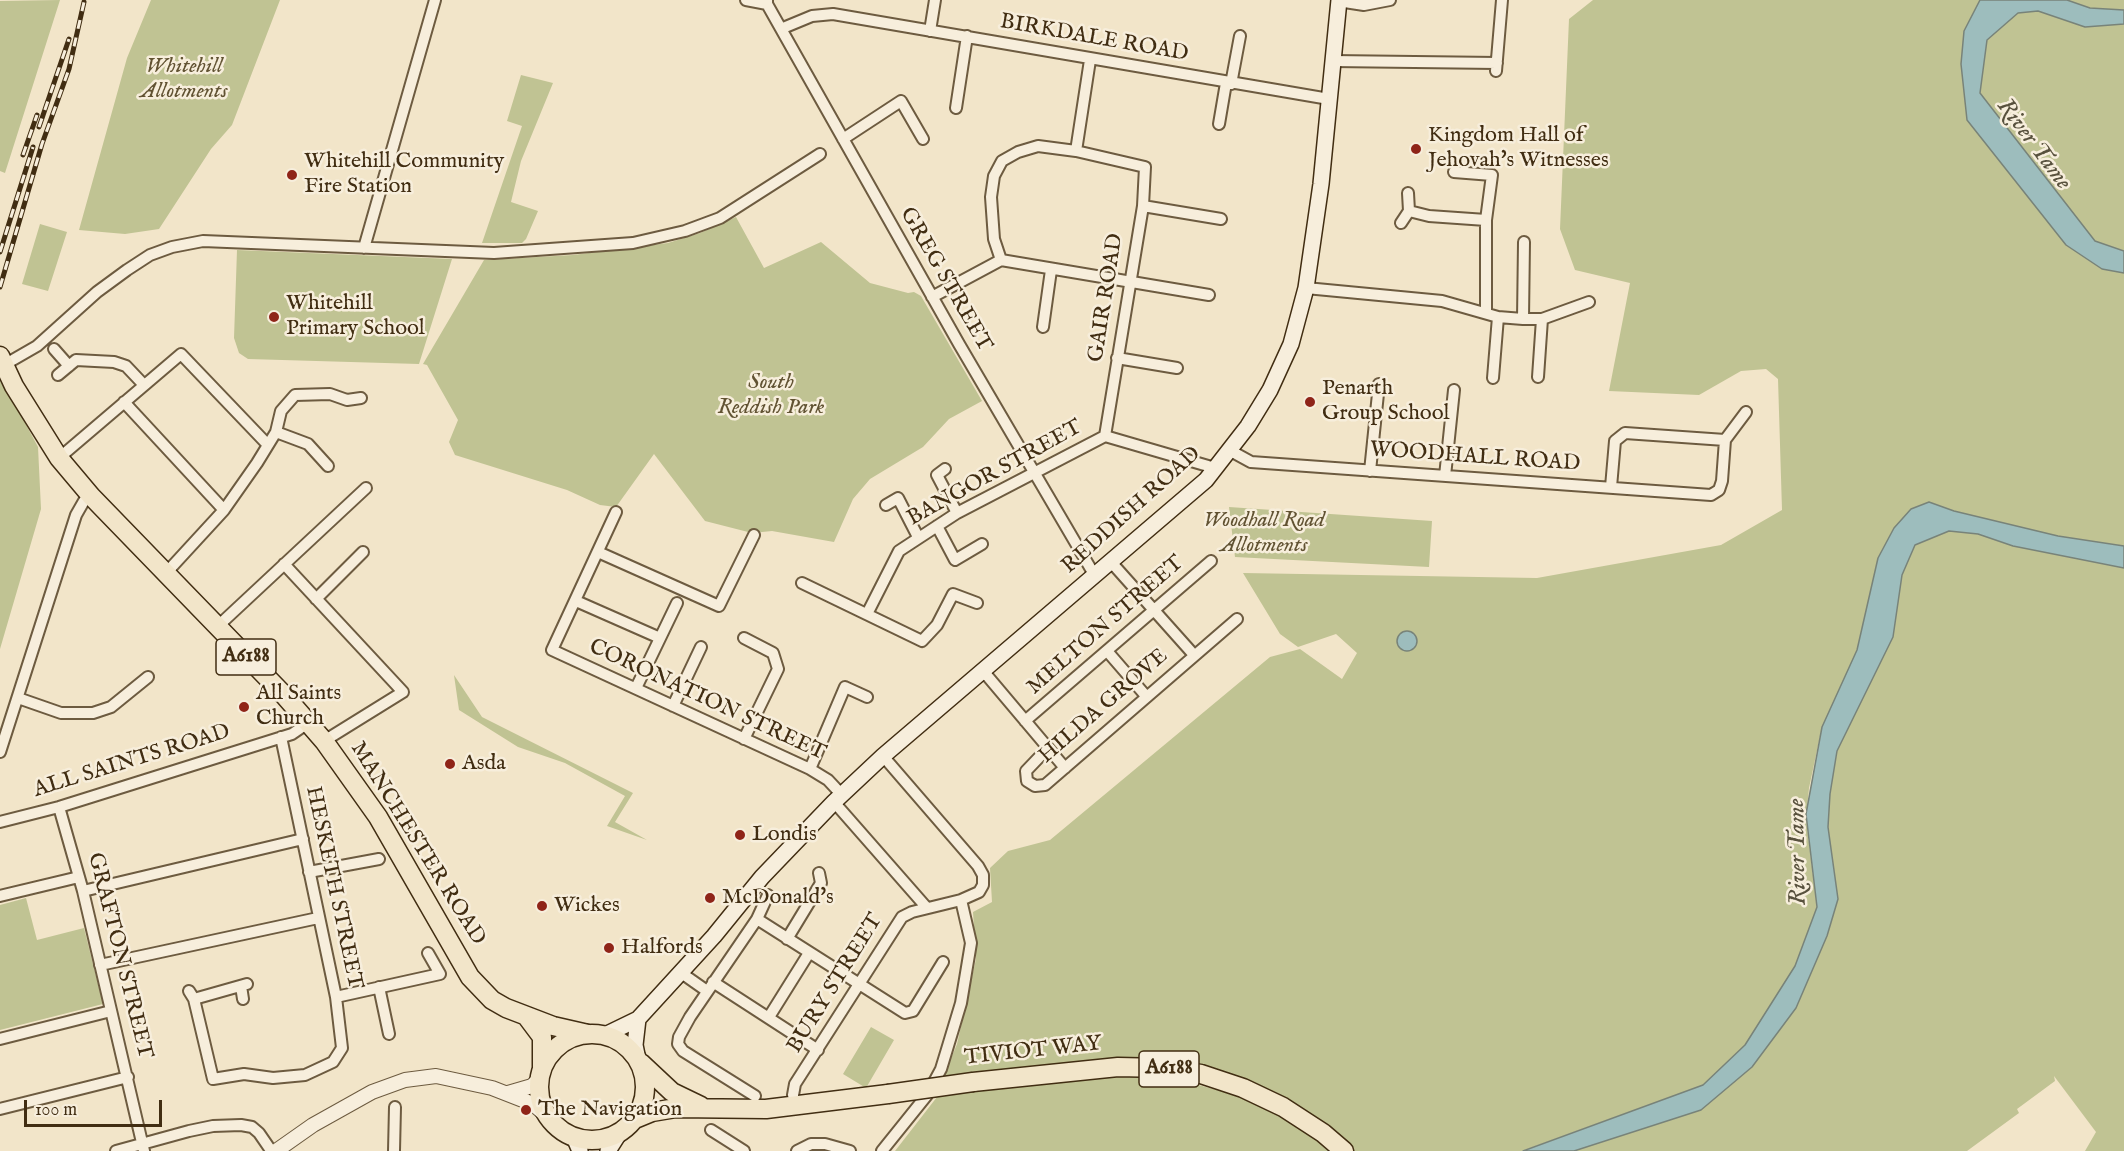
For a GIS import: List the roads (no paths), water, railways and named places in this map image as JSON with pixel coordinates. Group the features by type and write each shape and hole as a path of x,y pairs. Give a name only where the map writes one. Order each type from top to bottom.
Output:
{"main road":[{"name":"REDDISH ROAD","path":"638,1019 762,877 838,799 883,756 1206,480 1229,450 1270,390 1291,344 1306,288 1329,99 1338,1"},
{"name":"MANCHESTER ROAD","path":"2,360 14,386 58,458 91,496 167,572 324,741 381,822 470,977 496,1003 527,1017 596,1034"},
{"path":"527,1017 542,1037 539,1092 548,1118 577,1144 620,1132"},
{"path":"541,1073 560,1044 638,1019"},
{"path":"608,1151 620,1132 635,1119 645,1091 635,1033 638,1019"},
{"path":"596,1034 619,1041 639,1061"},
{"name":"TIVIOT WAY","path":"639,1061 672,1092 706,1108"},
{"name":"TIVIOT WAY","path":"635,1119 664,1110 766,1109 973,1082 1118,1067 1163,1068 1201,1074 1243,1088 1283,1107 1323,1133 1344,1151"}],"street":[{"path":"364,248 435,0"},
{"path":"746,0 767,2"},
{"path":"930,31 935,0"},
{"path":"1338,1 1390,0"},
{"path":"1332,61 1497,67 1502,0"},
{"name":"GREG STREET","path":"767,2 932,297 1095,576"},
{"name":"BIRKDALE ROAD","path":"783,28 812,16 833,14 1090,60 1329,99"},
{"path":"957,108 966,36"},
{"path":"1219,124 1240,36"},
{"path":"1000,260 994,239 991,196 994,176 1002,161 1018,152 1038,146 1076,151 1090,60"},
{"path":"843,139 901,101 923,139"},
{"name":"GAIR ROAD","path":"1076,151 1145,167 1143,206 1105,436"},
{"path":"2,360 37,346 97,292 127,270 150,255 172,247 203,241 494,252 633,243 685,231 720,218 749,202 820,154"},
{"path":"1454,172 1492,175 1486,220 1486,312"},
{"path":"1401,223 1410,211 1408,193"},
{"path":"1143,206 1221,219"},
{"path":"1410,211 1429,216 1486,220"},
{"path":"1523,319 1524,242"},
{"path":"932,297 1000,260 1209,295"},
{"path":"1043,327 1051,270"},
{"path":"1306,288 1442,301 1498,316 1542,320 1588,302"},
{"path":"1493,378 1498,316"},
{"path":"1538,377 1542,320"},
{"path":"54,349 69,366"},
{"path":"58,458 181,354 268,445"},
{"path":"1117,358 1177,368"},
{"path":"58,375 79,360 117,362 126,366 144,385"},
{"path":"1370,471 1379,384"},
{"path":"1445,476 1454,390"},
{"path":"167,572 224,510 276,432 280,411 295,396 330,394 347,400 361,398"},
{"path":"124,402 224,510"},
{"path":"1611,487 1615,441 1625,433 1725,440 1746,412"},
{"path":"276,432 308,444 328,466"},
{"name":"BANGOR STREET","path":"867,614 898,551 957,513 1105,436 1215,468"},
{"name":"WOODHALL ROAD","path":"1229,450 1251,462 1711,495 1719,490 1722,481 1725,440"},
{"path":"945,469 936,475 957,513"},
{"path":"217,627 366,488"},
{"path":"0,752 76,515 91,496"},
{"path":"886,505 898,498 918,537"},
{"path":"616,512 576,601 660,638"},
{"path":"937,526 955,560 982,544"},
{"path":"598,552 719,606 754,535"},
{"path":"316,599 363,552"},
{"name":"MELTON STREET","path":"1025,721 1211,561"},
{"path":"1111,562 1194,655"},
{"path":"284,564 403,692 324,741"},
{"path":"802,583 922,641 937,626 953,594 977,603"},
{"name":"CORONATION STREET","path":"576,601 552,650 810,769 828,780 838,799 927,908"},
{"path":"636,688 677,603"},
{"name":"HILDA GROVE","path":"1048,748 1026,771 1027,781 1035,786 1045,785 1237,619"},
{"path":"744,638 773,653 778,669 744,739"},
{"path":"673,706 701,646"},
{"path":"1107,651 1146,696"},
{"path":"984,672 1065,768"},
{"path":"18,698 61,713 93,713 111,707 148,677"},
{"path":"810,769 845,687 867,697"},
{"name":"ALL SAINTS ROAD","path":"0,822 59,807 297,732 308,723"},
{"name":"HESKETH STREET","path":"243,999 244,985 192,995 213,1082 244,1074 273,1078 305,1075 333,1062 342,1048 336,997 281,737"},
{"path":"882,1151 916,1112 941,1069 961,1004 970,943 961,900 979,892 983,885 983,875 883,756"},
{"name":"GRAFTON STREET","path":"59,807 83,891 144,1148"},
{"path":"83,891 303,839"},
{"path":"309,872 379,859"},
{"path":"787,939 821,883 819,873"},
{"path":"0,896 79,877"},
{"path":"755,1096 683,1051 678,1044 679,1037 710,987 757,919 768,895"},
{"name":"BURY STREET","path":"793,1095 795,1084 902,917 961,900"},
{"path":"100,965 318,918"},
{"path":"757,919 905,1012 913,1011 943,962"},
{"path":"336,997 379,987 442,977 428,953"},
{"path":"769,1017 809,953"},
{"path":"680,972 769,1017 818,1050"},
{"path":"379,987 389,1034"},
{"path":"0,1039 111,1011"},
{"path":"508,1094 532,1086 541,1073"},
{"path":"116,1151 144,1148 213,1126 241,1125 252,1127 273,1150 372,1092 405,1080 436,1076 461,1080 508,1094 533,1104 548,1118"},
{"path":"0,1109 128,1077"},
{"path":"394,1151 395,1107"},
{"path":"711,1130 744,1151"},
{"path":"797,1151 818,1144 850,1151"}],"water":[{"path":"1980,0 2067,0 2090,8 2124,10 2124,24 2085,27 2038,11 2018,13 1987,40 1980,93 2095,241 2124,251 2124,273 2102,269 2066,245 1967,120 1961,64 1964,31"},
{"path":"1929,502 1954,511 2058,536 2124,546 2124,568 2013,546 1978,534 1949,531 1915,545 1902,575 1893,637 1837,751 1830,794 1828,827 1838,899 1827,936 1796,1008 1752,1067 1701,1110 1574,1151 1523,1151 1703,1085 1745,1045 1795,966 1817,907 1806,814 1822,727 1857,650 1878,558 1894,528 1911,509"},
{"path":"1403,631 1411,631 1417,637 1417,645 1411,651 1403,651 1397,645 1397,637"}],"railway":[{"path":"0,287 42,144 69,69 84,2"},
{"path":"39,127 69,39"},
{"path":"23,155 37,115"},
{"path":"0,252 33,147"}],"place":[{"name":"Kingdom Hall of Jehovah's Witnesses","path":"1416,149"},
{"name":"Whitehill Community Fire Station","path":"292,175"},
{"name":"Whitehill Primary School","path":"274,317"},
{"name":"Penarth Group School","path":"1310,402"},
{"name":"All Saints Church","path":"244,707"},
{"name":"Asda","path":"450,764"},
{"name":"Londis","path":"740,835"},
{"name":"McDonald's","path":"710,898"},
{"name":"Wickes","path":"542,906"},
{"name":"Halfords","path":"609,948"},
{"name":"The Navigation","path":"526,1110"}],"park label":[{"name":"Whitehill Allotments","path":"184,80"},
{"name":"South Reddish Park","path":"771,396"},
{"name":"Woodhall Road Allotments","path":"1264,534"}],"water label":[{"name":"River Tame","path":"2033,145"},
{"name":"River Tame","path":"1799,852"}]}
